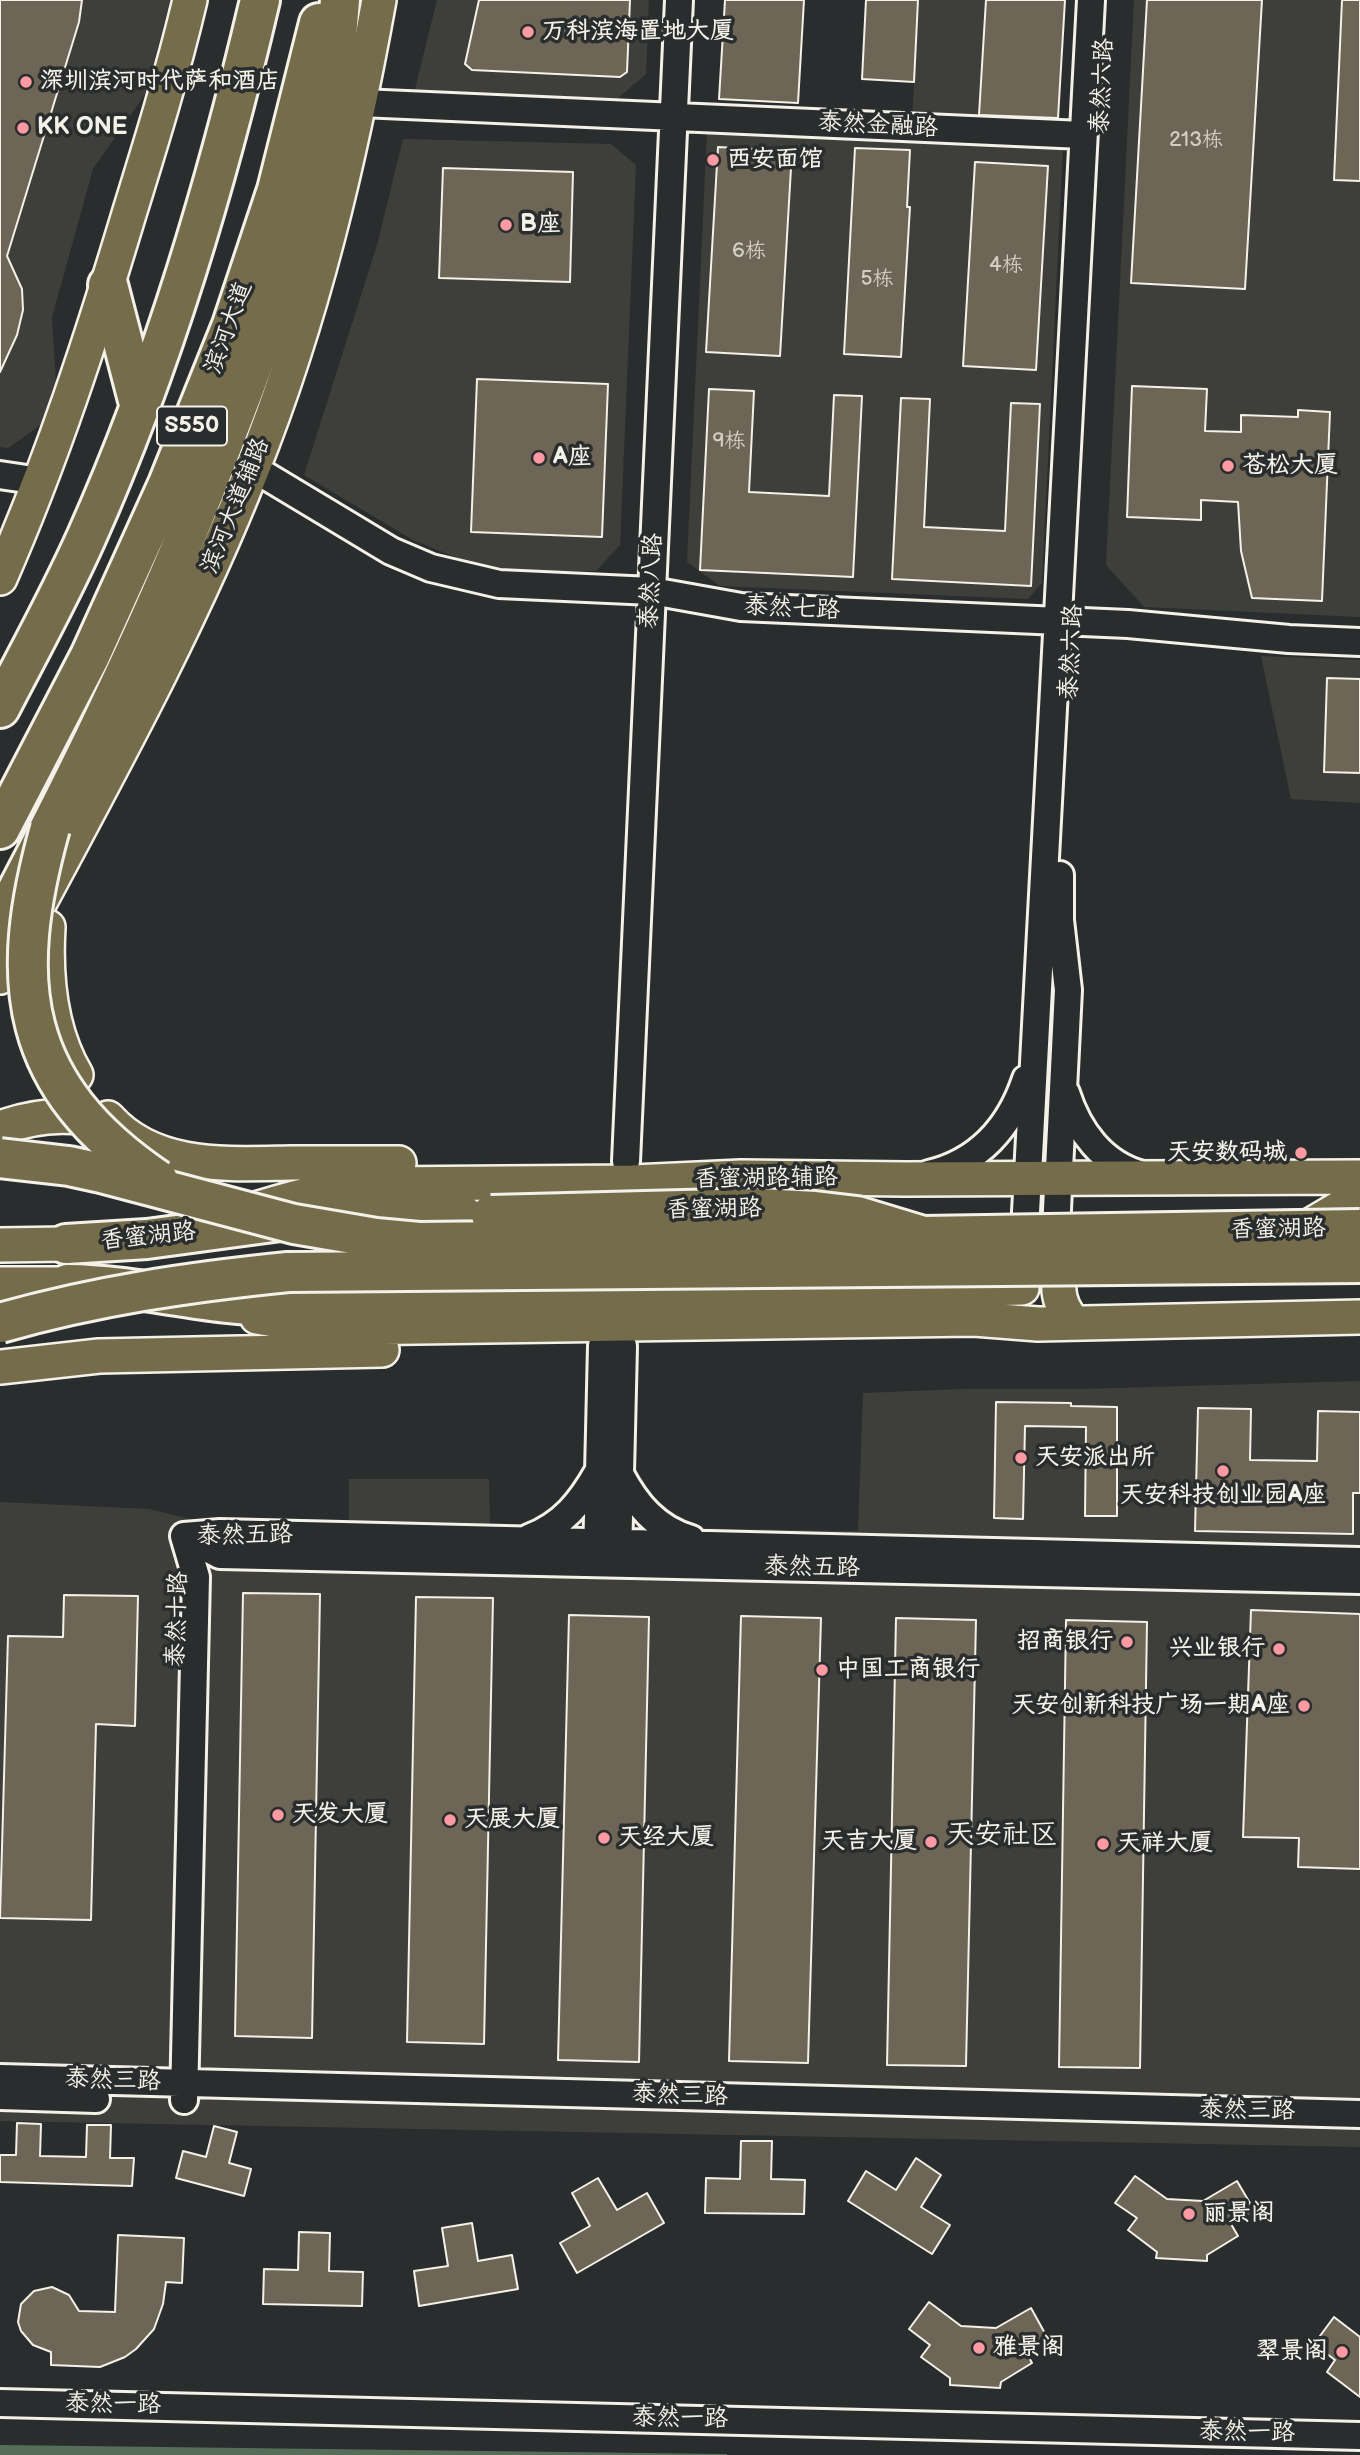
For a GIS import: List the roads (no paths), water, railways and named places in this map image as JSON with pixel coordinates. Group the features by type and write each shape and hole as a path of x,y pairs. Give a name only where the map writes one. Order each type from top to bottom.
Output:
{"highway":[{"name":"S550","path":"0,708 86,539 139,404 202,221 240,87 260,0"},
{"name":"滨河大道","path":"0,828 90,656 168,484 232,326 277,190 324,0"},
{"path":"0,922 50,828 129,667 174,568 251,372 302,220 322,146 333,84 340,0"},
{"path":"108,285 139,404"},
{"path":"50,828 34,892 29,947 28,981 37,1035 57,1080 92,1126 138,1167 181,1193"},
{"path":"0,1158 69,1166 307,1227 376,1238 419,1242 923,1252"},
{"name":"香蜜湖路","path":"66,1244 180,1234 288,1220 760,1208 857,1216 923,1252 1360,1262"},
{"name":"香蜜湖路","path":"68,1284 130,1288 193,1300 280,1306 802,1292 856,1283 923,1252 1360,1229"},
{"path":"0,1323 62,1305 132,1292 288,1272 923,1252"}],"main road":[{"path":"0,578 40,481 108,285 168,86 190,0"},
{"name":"滨河大道辅路","path":"0,977 174,646 253,468 280,395 330,236 360,103 379,0"},
{"path":"0,694 41,629"},
{"path":"59,866 49,914 47,947 50,1000 60,1040 74,1072 115,1126 162,1153 192,1161 222,1164 626,1161 662,1163 741,1177"},
{"path":"0,1128 40,1118 68,1116 115,1126"},
{"name":"香蜜湖路辅路","path":"180,1234 292,1197 337,1187 379,1184 634,1182 741,1177 905,1180 1360,1177"},
{"path":"1074,1323 1064,1311 1058,1292 1061,1274 1075,1256 1100,1251 1224,1250 1267,1244 1296,1234 1360,1196"},
{"path":"0,1245 66,1244"},
{"path":"0,1284 68,1284"},
{"path":"744,1323 808,1306 861,1304 908,1291 1022,1288"},
{"path":"193,1300 270,1320 348,1328 974,1319 1038,1324 1360,1317"},
{"path":"0,1367 99,1356 973,1339 1038,1324"},
{"path":"0,1341 26,1350 99,1356"}],"street":[{"name":"泰然八路","path":"626,1161 679,0"},
{"name":"泰然六路","path":"1043,1179 1064,1087 1068,990 1059,904 1065,621 1083,135 1091,0"},
{"name":"泰然六路","path":"1022,1288 1045,1274 1054,1255 1043,1179 1034,1047 1108,0"},
{"name":"泰然金融路","path":"360,103 1083,135"},
{"name":"泰然七路","path":"253,468 391,551 431,568 499,584 652,591 741,607 1128,624 1289,639 1360,642"},
{"path":"0,475 40,481"},
{"name":"泰然六路","path":"905,1180 944,1170 979,1152 999,1132 1015,1107 1034,1047"},
{"path":"1064,1087 1071,1111 1095,1147 1111,1162 1129,1171 1155,1178"},
{"path":"1022,1288 1028,1312 1038,1324"},
{"path":"608,1553 613,1346"},
{"path":"523,1540 544,1532 574,1510 610,1472"},
{"path":"610,1472 654,1521 684,1537 709,1545"},
{"name":"泰然五路","path":"184,1536 220,1533 523,1540 608,1553 709,1545 1360,1561"},
{"name":"泰然五路","path":"184,1536 220,1555 608,1553 1360,1580"},
{"name":"泰然十路","path":"175,2092 178,1576 184,1536"},
{"name":"泰然三路","path":"0,2078 175,2092 1360,2128"},
{"name":"泰然三路","path":"0,2096 175,2092 1360,2113"},
{"name":"泰然一路","path":"0,2403 1360,2436"}],"place":[{"name":"万科滨海置地大厦","path":"528,32"},
{"name":"深圳滨河时代萨和酒店","path":"26,82"},
{"name":"KK ONE","path":"23,128"},
{"name":"西安面馆","path":"713,160"},
{"name":"B座","path":"506,225"},
{"name":"A座","path":"539,458"},
{"name":"苍松大厦","path":"1228,466"},
{"name":"天安数码城","path":"1301,1153"},
{"name":"天安派出所","path":"1021,1458"},
{"name":"天安科技创业园A座","path":"1223,1471"},
{"name":"招商银行","path":"1127,1642"},
{"name":"兴业银行","path":"1279,1649"},
{"name":"中国工商银行","path":"822,1670"},
{"name":"天安创新科技广场一期A座","path":"1304,1706"},
{"name":"天发大厦","path":"278,1815"},
{"name":"天展大厦","path":"450,1820"},
{"name":"天经大厦","path":"604,1838"},
{"name":"天吉大厦","path":"931,1842"},
{"name":"天祥大厦","path":"1103,1844"},
{"name":"丽景阁","path":"1189,2214"},
{"name":"雅景阁","path":"979,2348"},
{"name":"翠景阁","path":"1342,2352"}],"district":[{"name":"天安社区","path":"1002,1836"}]}
